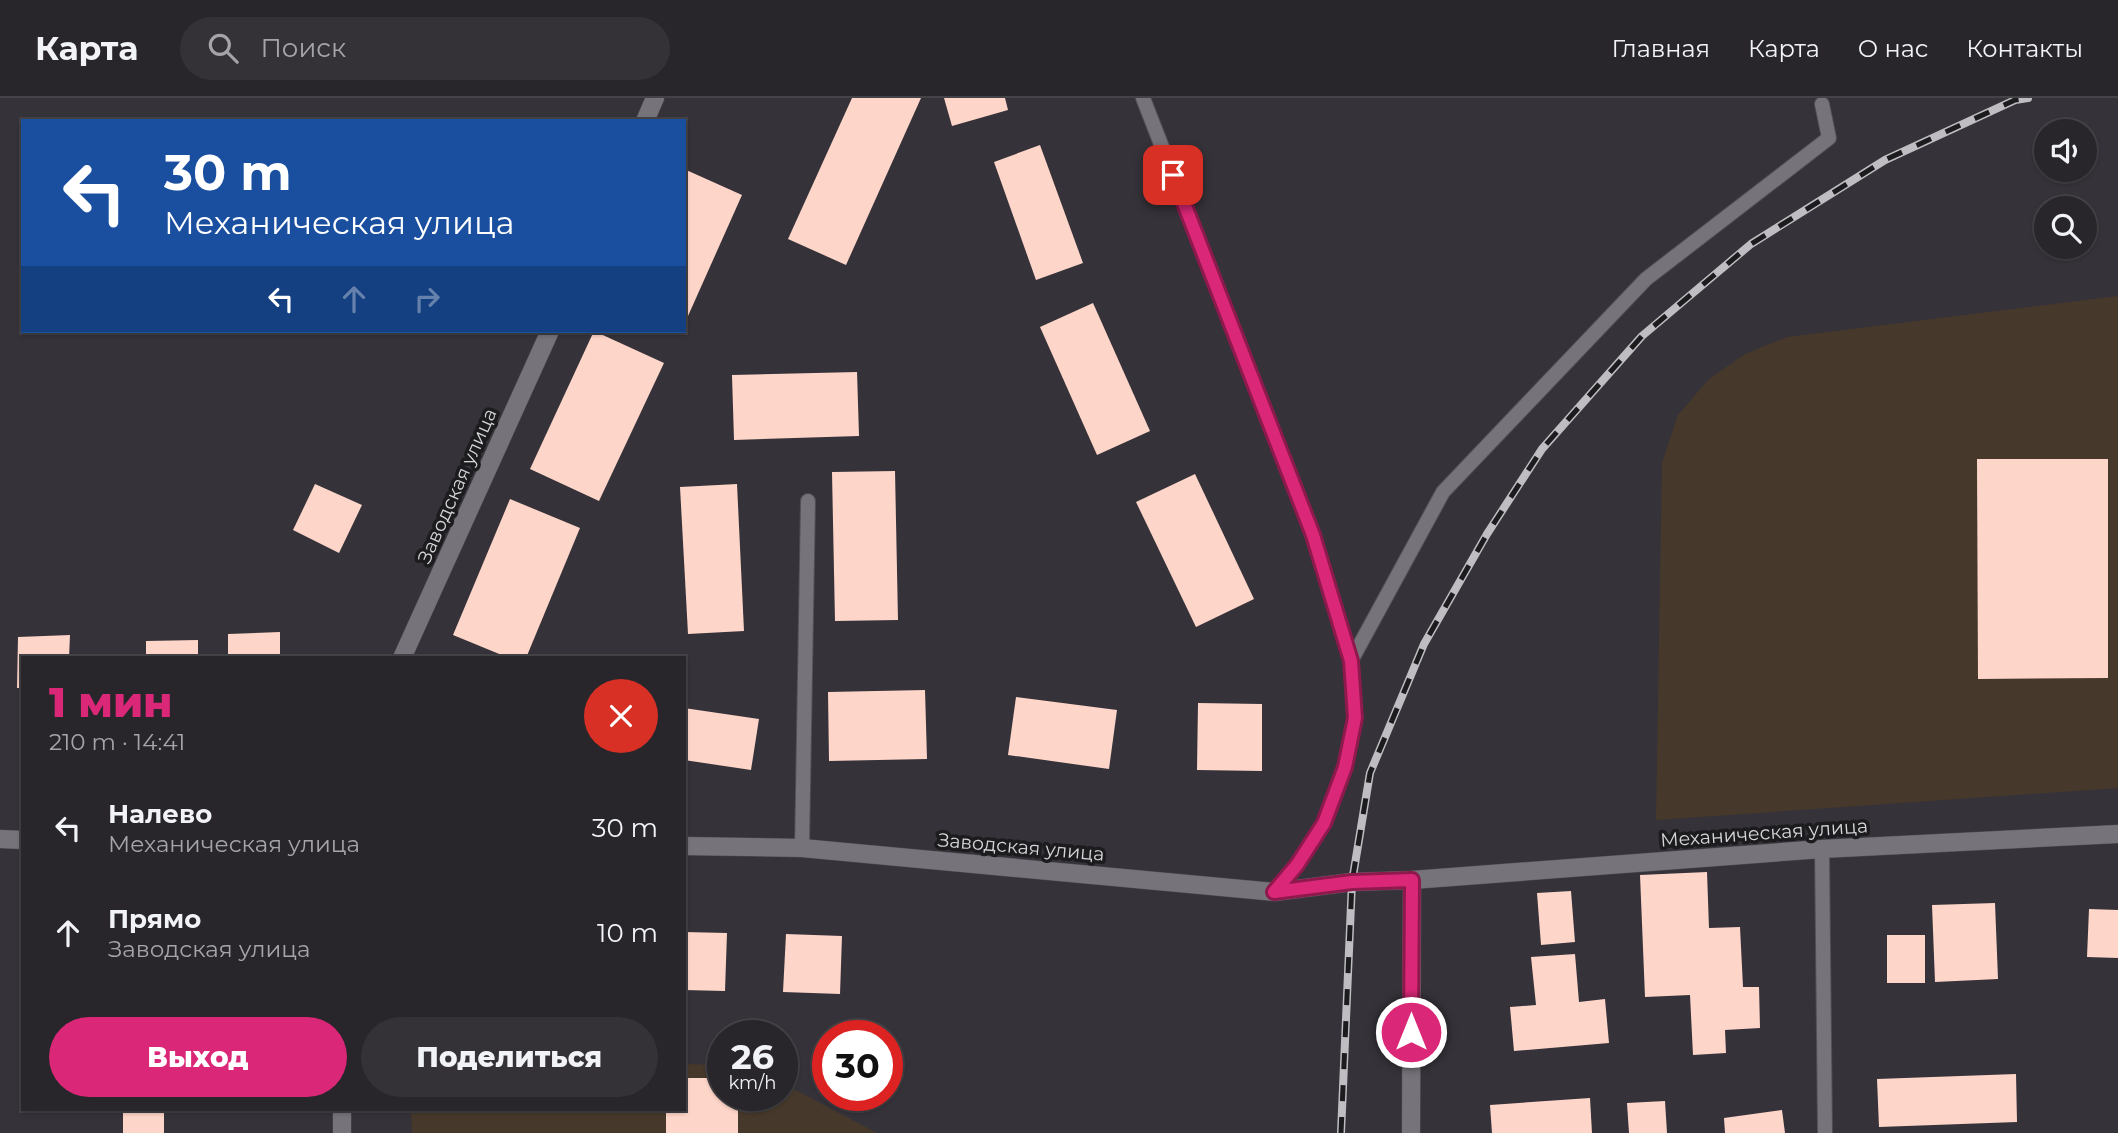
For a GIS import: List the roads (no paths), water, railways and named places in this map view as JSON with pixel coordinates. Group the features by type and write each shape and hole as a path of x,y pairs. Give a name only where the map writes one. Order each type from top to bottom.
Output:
{"street":[{"path":"646,119 655,98"},
{"name":"Заводская улица","path":"403,656 549,333"},
{"name":"Механическая улица","path":"1352,882 1412,880 1822,849 2118,834"},
{"path":"0,839 21,839"},
{"name":"Заводская улица","path":"686,846 802,848 1274,892 1352,882"},
{"path":"1411,1133 1412,880"},
{"path":"342,1111 342,1133"}],"lane":[{"path":"1143,98 1313,535 1351,661 1355,718 1345,767 1324,823 1297,865 1274,892"},
{"path":"1351,661 1443,492 1646,279 1829,138 1822,104"},
{"path":"802,848 808,501"},
{"path":"1822,849 1825,1133"}],"railway":[{"path":"1341,1133 1352,882 1370,773 1424,644 1487,534 1542,449 1642,336 1751,244 1885,160 2015,100 2028,98"}]}
